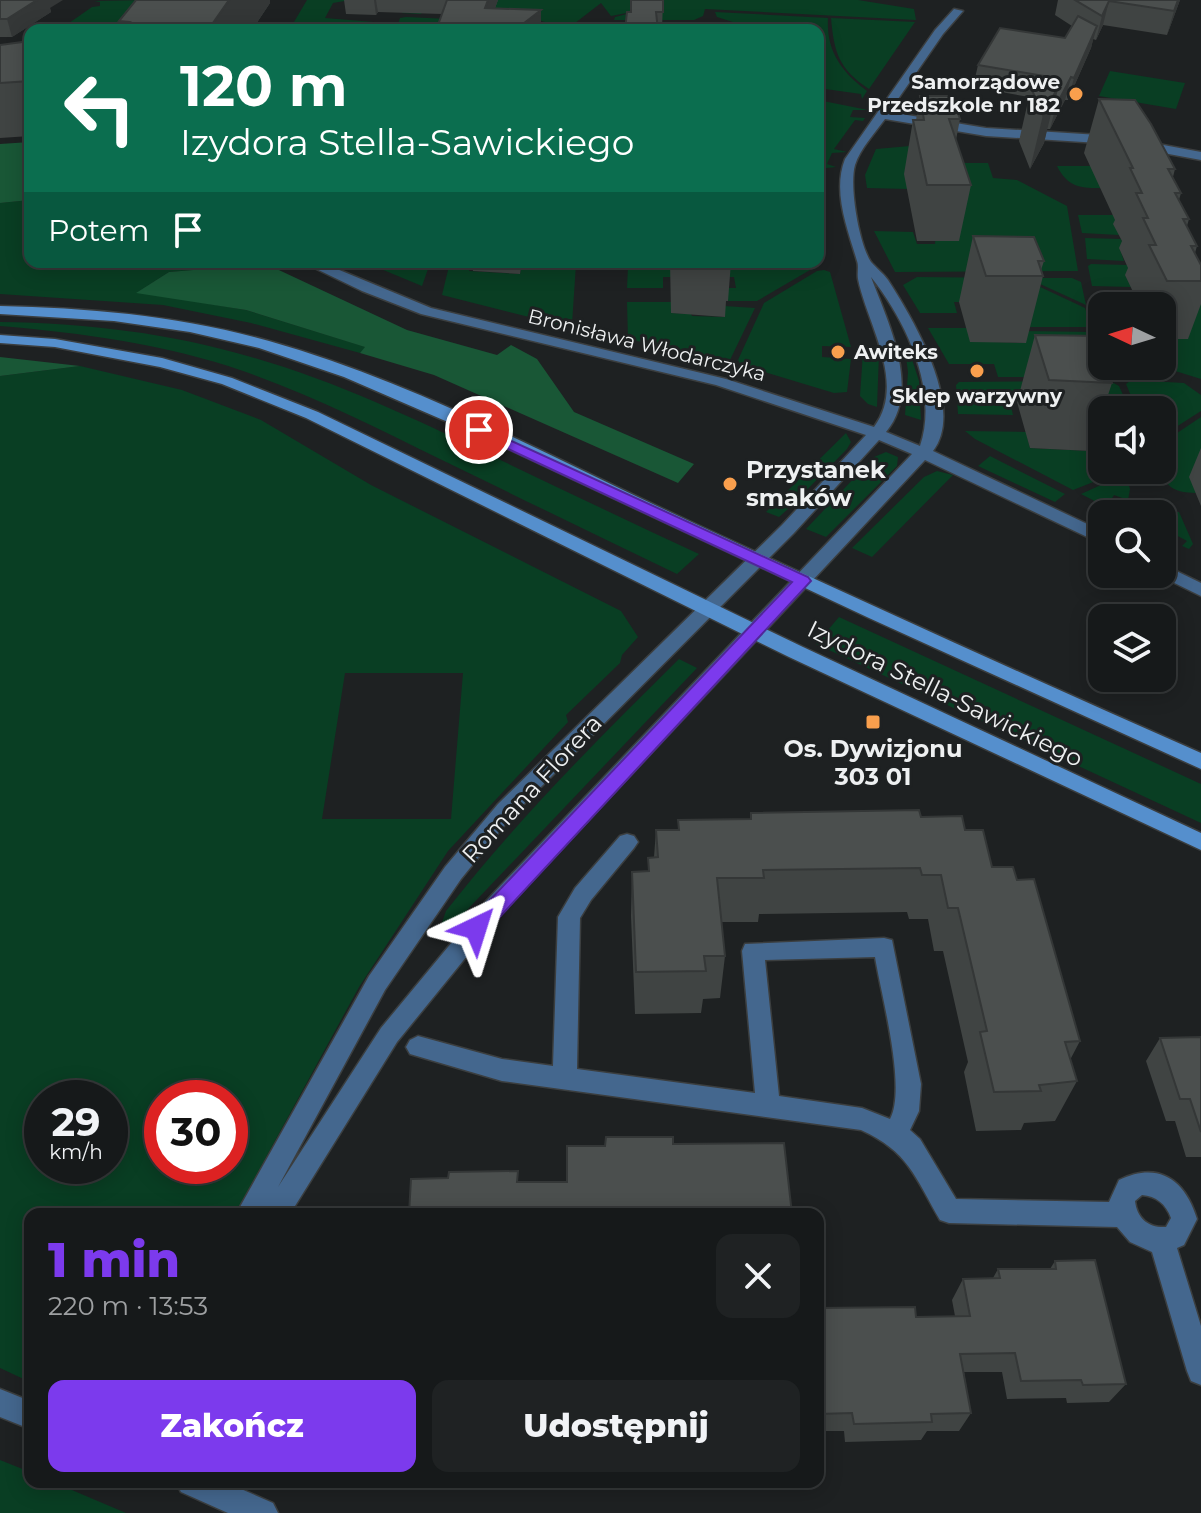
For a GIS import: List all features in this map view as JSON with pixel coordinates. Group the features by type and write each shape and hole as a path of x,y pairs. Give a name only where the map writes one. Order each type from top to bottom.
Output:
{"main road":[{"name":"Izydora Stella-Sawickiego","path":"0,310 85,313 142,320 224,335 299,355 479,430 1201,761"},
{"name":"Izydora Stella-Sawickiego","path":"0,339 110,352 227,381 312,415 707,608 1201,842"}],"street":[{"path":"877,435 890,415 893,395 885,339 864,277 865,264 851,219 845,174 851,159 939,32 958,11"},
{"path":"883,115 970,131 1115,140 1201,156"},
{"path":"279,1208 389,1035 484,919 924,454 933,429 928,372 878,276 865,264"},
{"name":"Bronisława Włodarczyka","path":"323,268 422,310 543,343 721,382 877,435 1032,500 1088,530"},
{"name":"Romana Florera","path":"252,1208 377,983 453,873 505,810 877,435"},
{"path":"1176,577 1201,590"},
{"path":"565,1080 569,917 583,894 627,842"},
{"path":"768,1106 753,951 884,947 909,1084 907,1111 895,1133"},
{"path":"418,1047 473,1064 565,1080 862,1119 895,1133 911,1147 949,1211 1124,1215"},
{"path":"1140,1183 1162,1187 1192,1210 1184,1219 1180,1232 1162,1241 1139,1234 1124,1215 1124,1194 1140,1183"},
{"path":"1162,1241 1201,1371"},
{"path":"0,1403 24,1413"},
{"path":"205,1488 263,1513"}],"green space":[{"path":"150,0 121,24 68,24 92,7 100,6 100,2 94,1"},
{"path":"307,0 350,0 333,3 325,18 398,24 293,24"},
{"path":"409,0 858,0 914,9 916,20 705,9 703,16 694,20 614,20 615,17 647,9 611,16 601,3 574,24 546,24 538,20 516,24 398,24 400,18 406,17 449,19 451,14 425,6 421,14 402,13"},
{"path":"715,12 828,18 830,40 837,59 867,91 862,99 861,94 824,89 824,24 713,24 736,23 717,17"},
{"path":"831,18 915,22 869,89 851,74 840,59"},
{"path":"1110,71 1185,83 1176,109 1099,96"},
{"path":"824,101 868,110 853,110 850,117 865,118 863,121 855,120 834,149 847,152 832,153 827,164 836,167 824,168"},
{"path":"24,142 24,201 0,203 0,144"},
{"path":"910,146 908,189 867,188 865,175 876,149"},
{"path":"941,163 988,163 993,178 1017,180 1067,206 1078,271 895,272 874,231 913,232 917,244 935,244"},
{"path":"1057,166 1098,166 1108,188 1072,184"},
{"path":"24,201 24,268 218,268 169,272 138,292 246,310 366,347 360,353 251,323 163,305 0,294 0,203"},
{"path":"1078,215 1115,215 1119,235 1082,233"},
{"path":"1085,238 1121,239 1125,249 1120,249 1124,261 1087,259"},
{"path":"1127,265 1131,275 1126,275 1131,287 1092,286 1088,266"},
{"path":"275,268 407,330 497,355 511,345 537,359 574,412 694,464 678,483 434,375 360,353 365,347 246,310 136,293 169,272"},
{"path":"378,268 428,268 422,286"},
{"path":"449,268 520,274 521,268 576,268 572,324 565,326 442,295"},
{"path":"628,268 810,270 757,301 728,301 727,288 736,288 734,277 663,277 663,288 627,288"},
{"path":"817,271 830,272 851,347 822,346 822,357 851,359 847,392 834,393 741,365 738,360 764,303"},
{"path":"917,277 1021,278 1085,308 1088,327 1026,327 1026,302 954,302 957,313 920,313 903,285"},
{"path":"1027,278 1072,278 1081,282 1086,305"},
{"path":"1201,293 1201,379 1176,371 1176,339 1188,338"},
{"path":"627,302 671,302 671,313 692,316 724,317 724,306 755,308 730,360 726,361 628,339"},
{"path":"0,322 95,327 158,336 220,349 282,367 403,414 699,554 677,574 344,412 243,371 153,347 92,336 0,326"},
{"path":"928,328 966,328 993,342 1025,343 1022,331 1088,332 1088,377 998,377 994,364 949,364"},
{"path":"905,349 909,350 919,381 921,420 905,415 908,372"},
{"path":"863,352 879,354 877,407 860,396"},
{"path":"0,357 80,366 0,376"},
{"path":"80,366 182,390 261,420 371,485 621,611 638,637 622,655 620,663 566,715 568,722 448,851 359,987 238,1208 24,1208 24,1379 0,1368 0,376","holes":["345,673 463,673 451,819 322,819"]},
{"path":"1131,380 1184,383 1201,395 1201,411 1176,427 1176,396 1131,396 1126,384"},
{"path":"1110,381 1119,386 1124,396 1088,396 1088,403 1010,402 1013,415 958,414 956,385 959,382"},
{"path":"1201,417 1201,477 1190,477 1196,493 1182,492 1168,484 1176,484 1176,434"},
{"path":"965,431 1026,432 1030,448 1088,451 1088,484 1073,490"},
{"path":"846,433 851,442 847,449 788,509 779,517 766,512"},
{"path":"886,452 898,457 897,466 826,537 806,529 874,457"},
{"path":"990,456 1065,494 1055,502 978,466"},
{"path":"937,471 953,475 872,557 852,548 924,477"},
{"path":"1103,484 1128,484 1130,489 1128,500 1114,495 1111,500 1093,500 1081,494"},
{"path":"1176,512 1179,512 1193,544 1189,549 1182,546 1187,541 1176,535"},
{"path":"839,617 1201,784 1201,823 816,644"},
{"path":"679,659 697,668 449,929 440,928 446,911 529,813"},
{"path":"0,1460 24,1470 24,1488 67,1488 126,1513 0,1513"}],"building":[{"path":"0,0 37,0 7,19 0,19"},
{"path":"136,0 229,0 212,24 129,24 130,22 119,21"},
{"path":"447,0 488,0 485,8 541,10 523,24 438,24"},
{"path":"631,0 663,0 663,12 656,12 657,24 626,24 627,12 631,12"},
{"path":"1075,0 1178,0 1174,11 1109,1 1102,16"},
{"path":"1078,16 1097,26 1074,78 1071,77 1056,106 1053,106 1057,89 1037,88 1044,76 978,65 1000,28 1065,38"},
{"path":"24,42 24,81 0,83 0,45"},
{"path":"1031,88 1057,89 1043,115"},
{"path":"920,96 952,96 960,119 949,119 971,185 927,185 913,120 924,120"},
{"path":"1099,99 1135,100 1151,124 1175,169 1168,169 1181,193 1175,193 1189,219 1183,219 1197,246 1191,246 1201,265 1201,281 1167,281 1149,245 1156,245 1143,218 1148,218 1136,193 1142,193 1130,168 1133,168"},
{"path":"973,236 1034,237 1044,261 1038,261 1043,276 986,276"},
{"path":"1035,335 1088,336 1088,380 1111,380 1112,383 1049,380"},
{"path":"919,810 921,817 962,816 965,830 983,830 992,867 1013,867 1017,880 1034,879 1080,1041 1065,1042 1077,1081 1039,1085 1041,1091 994,1092 980,1032 987,1031 958,908 948,908 941,875 922,875 920,868 763,870 764,878 717,878 725,956 704,956 706,971 636,972 632,872 649,871 648,858 658,857 656,830 679,830 678,820 751,819 751,813"},
{"path":"1201,1037 1201,1132 1190,1099 1180,1099 1160,1038"},
{"path":"606,1137 673,1137 673,1144 784,1143 791,1208 409,1208 411,1179 448,1178 449,1172 518,1171 517,1182 567,1182 567,1146 605,1146"},
{"path":"1095,1260 1126,1384 1083,1385 1081,1380 1021,1381 1015,1353 960,1354 971,1413 931,1414 932,1422 854,1424 852,1413 824,1414 824,1308 915,1307 916,1317 970,1316 963,1279 1000,1278 998,1269 1056,1269 1055,1261"}],"place":[{"name":"Samorządowe Przedszkole nr 182","path":"1076,94"},
{"name":"Awiteks","path":"838,352"},
{"name":"Sklep warzywny","path":"977,371"},
{"name":"Przystanek smaków","path":"730,484"},
{"name":"Os. Dywizjonu 303 01","path":"873,722"}],"route":[{"path":"476,928 803,581 479,430"}]}
